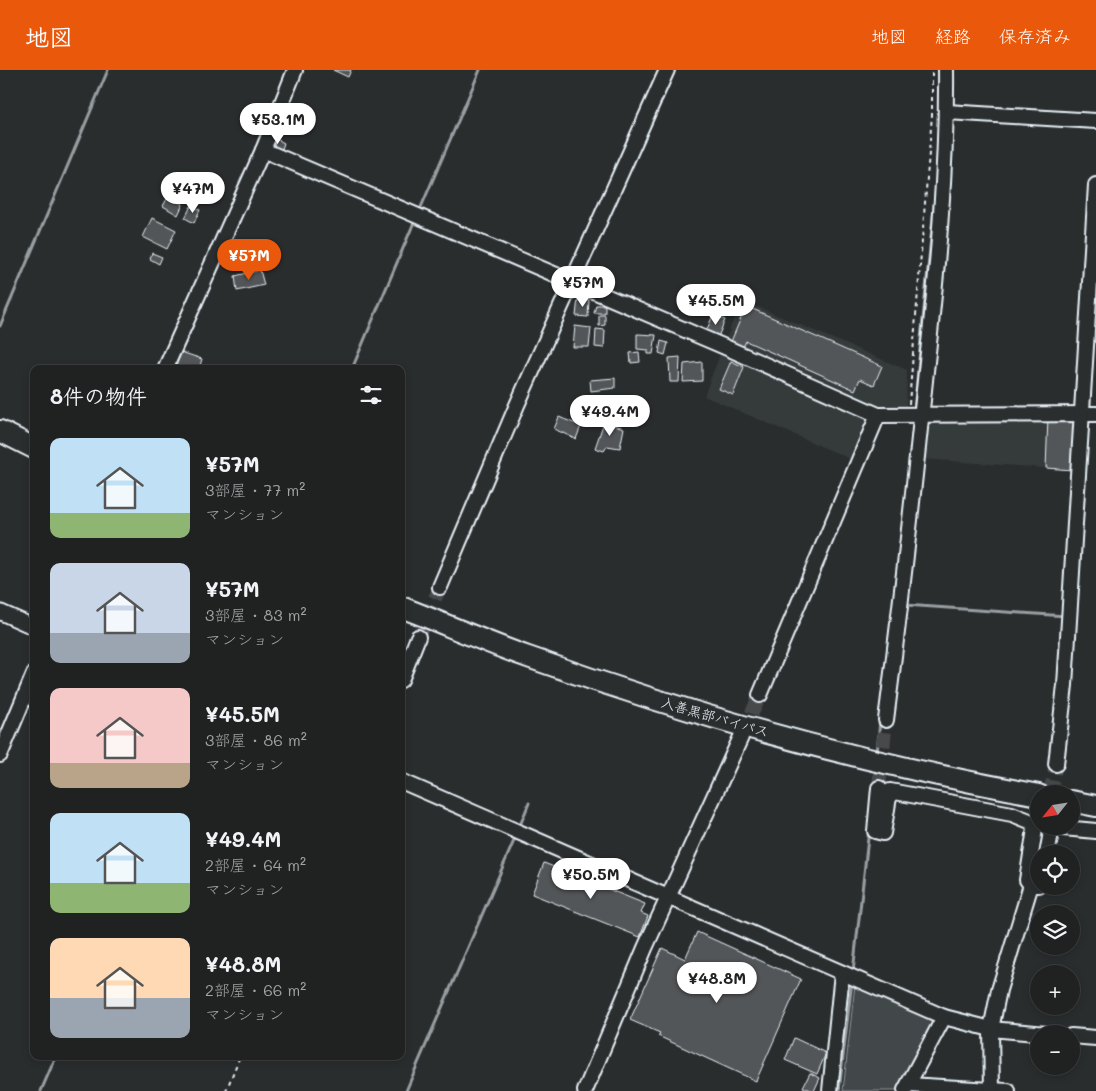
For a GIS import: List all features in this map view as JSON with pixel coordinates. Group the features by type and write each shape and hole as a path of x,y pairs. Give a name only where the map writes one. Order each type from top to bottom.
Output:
{"highway":[{"path":"0,431 30,446"},
{"name":"入善黒部バイパス","path":"405,609 527,657 700,714 911,770 1030,793"},
{"path":"1080,803 1096,806"}],"street":[{"path":"167,365 263,150 296,70"},
{"path":"440,586 571,282 666,70"},
{"path":"886,720 915,415 942,204 947,112 946,70"},
{"path":"947,112 1096,121"},
{"path":"263,150 878,415 1089,414"},
{"path":"1056,764 1065,685 1089,414 1096,185"},
{"path":"760,694 878,415"},
{"path":"0,612 30,625"},
{"path":"405,670 418,637"},
{"path":"0,755 30,684"},
{"path":"585,1091 668,898 741,737"},
{"path":"405,783 944,1017 992,1029 1030,1032"},
{"path":"879,788 875,831 883,833 890,791 1012,814 1032,822 1036,829 1033,845"},
{"path":"1049,845 1052,827 1096,831"},
{"path":"1030,863 1027,880 1030,882"},
{"path":"992,1091 992,1029 999,990 1032,895"},
{"path":"830,1091 842,973"},
{"path":"944,1017 907,1088 1008,1091"},
{"path":"1080,1037 1096,1038"}],"path":[{"path":"915,415 932,115 932,70"},
{"path":"226,1091 238,1060"}],"shaded area":[{"path":"741,300 907,370 906,410 877,411 853,460 704,396"},
{"path":"1076,417 1072,470 923,459 926,419"},
{"path":"855,984 938,1020 900,1091 843,1091"}],"building":[{"path":"333,70 351,70 348,77"},
{"path":"275,138 284,143 281,152 271,148"},
{"path":"168,197 183,204 178,215 163,206"},
{"path":"191,206 200,210 194,223 185,218"},
{"path":"152,218 176,230 167,249 143,237"},
{"path":"152,253 162,257 159,264 150,259"},
{"path":"260,270 264,285 237,291 235,276"},
{"path":"578,298 589,300 588,317 576,316"},
{"path":"596,305 605,305 605,313 594,313"},
{"path":"746,306 882,366 874,385 860,379 855,390 746,341 742,349 730,344"},
{"path":"599,315 605,315 605,325 599,326"},
{"path":"713,315 725,320 718,337 706,332"},
{"path":"575,326 591,328 589,347 573,347"},
{"path":"596,329 605,330 604,348 595,347"},
{"path":"637,334 656,335 653,354 648,354 648,350 637,349"},
{"path":"661,341 668,343 665,355 659,353"},
{"path":"181,352 202,359 200,365 176,365"},
{"path":"639,352 640,362 631,363 630,353"},
{"path":"680,357 679,382 670,382 669,358"},
{"path":"731,361 744,367 733,395 719,389"},
{"path":"702,362 702,381 683,382 684,364"},
{"path":"615,378 615,388 591,391 590,380"},
{"path":"624,400 627,416 616,419 613,402"},
{"path":"559,417 581,426 576,439 554,429"},
{"path":"1048,417 1076,417 1072,470 1046,468"},
{"path":"604,422 624,428 620,448 607,446 604,451 595,448"},
{"path":"544,863 645,904 641,913 648,916 640,937 532,894"},
{"path":"697,932 801,979 756,1081 658,1036 660,1033 630,1020 662,948 685,959"},
{"path":"794,1038 826,1053 817,1074 785,1060"},
{"path":"810,1073 820,1078 814,1091 803,1087"}],"waterway":[{"path":"0,326 108,70"},
{"path":"419,212 480,70"},
{"path":"914,411 937,176"},
{"path":"354,365 415,220"},
{"path":"900,552 914,419"},
{"path":"1087,432 1089,419"},
{"path":"905,605 1066,616"},
{"path":"883,694 887,658"},
{"path":"877,754 880,720"},
{"path":"874,786 876,767"},
{"path":"519,828 529,803"},
{"path":"853,972 869,829"},
{"path":"406,1091 516,836"},
{"path":"839,1091 852,981"},
{"path":"41,1091 54,1060"}],"tunnel":[{"path":"418,637 440,587"},
{"path":"743,733 760,695"},
{"path":"879,788 886,720"},
{"path":"1052,785 1056,764"}]}
